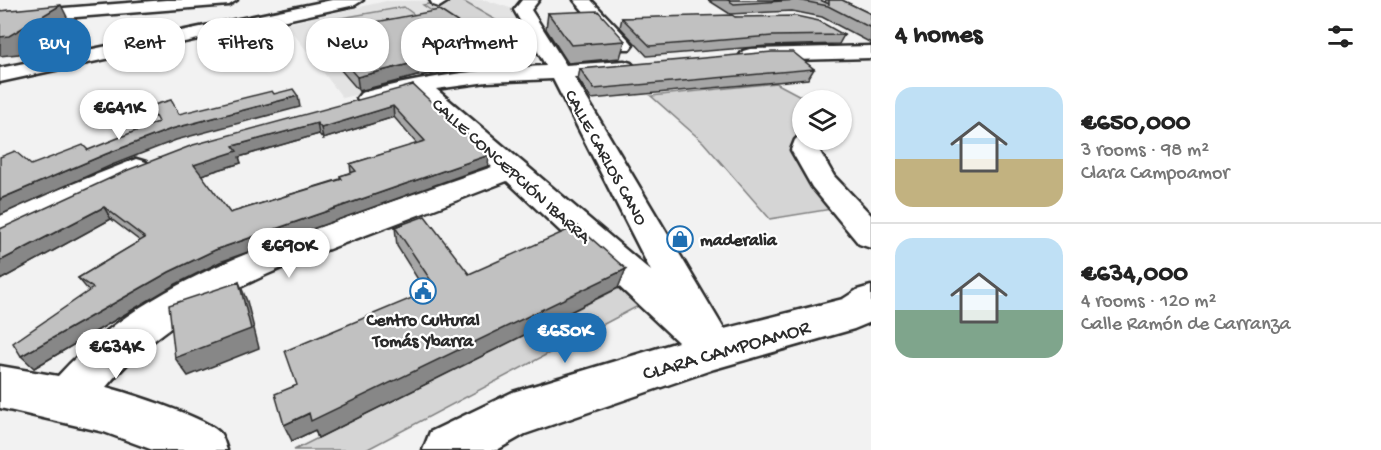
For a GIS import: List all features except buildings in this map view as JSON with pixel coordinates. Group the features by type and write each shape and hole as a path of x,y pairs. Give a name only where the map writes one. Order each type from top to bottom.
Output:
{"street":[{"path":"1,13 229,0"},
{"path":"0,75 354,0"},
{"name":"CALLE CARLOS CANO","path":"531,0 522,10 560,72 714,350"},
{"path":"343,105 418,85 487,75 641,65 582,0"},
{"path":"1,13 21,1"},
{"path":"0,69 61,37 95,6"},
{"path":"839,35 869,51"},
{"path":"733,57 869,51"},
{"name":"CALLE CONCEPCIÓN IBARRA","path":"418,85 714,350"},
{"path":"805,150 822,181 871,237"},
{"path":"0,230 53,203 155,160"},
{"path":"68,399 105,357 165,311 230,274 268,258 511,170"},
{"name":"CLARA CAMPOAMOR","path":"448,450 513,415 714,350 854,314 871,301"},
{"path":"0,387 68,399 176,433 202,450"}],"shaded area":[{"path":"461,0 492,18 442,18 423,5"},
{"path":"486,0 513,9 519,18 401,18 401,72 460,72 416,79 343,98 323,72 389,72 389,18 312,18 386,1"},
{"path":"404,7 419,18 401,18 401,25 389,27 389,18 341,18"},
{"path":"306,19 306,50 294,34 294,22"},
{"path":"776,83 792,92 792,150 805,150 844,207 770,219 703,142 651,96"},
{"path":"621,287 640,305 366,450 294,450"}],"place":[{"name":"maderalia","path":"680,239"},
{"name":"Centro Cultural Tomás Ybarra","path":"423,291"}]}
